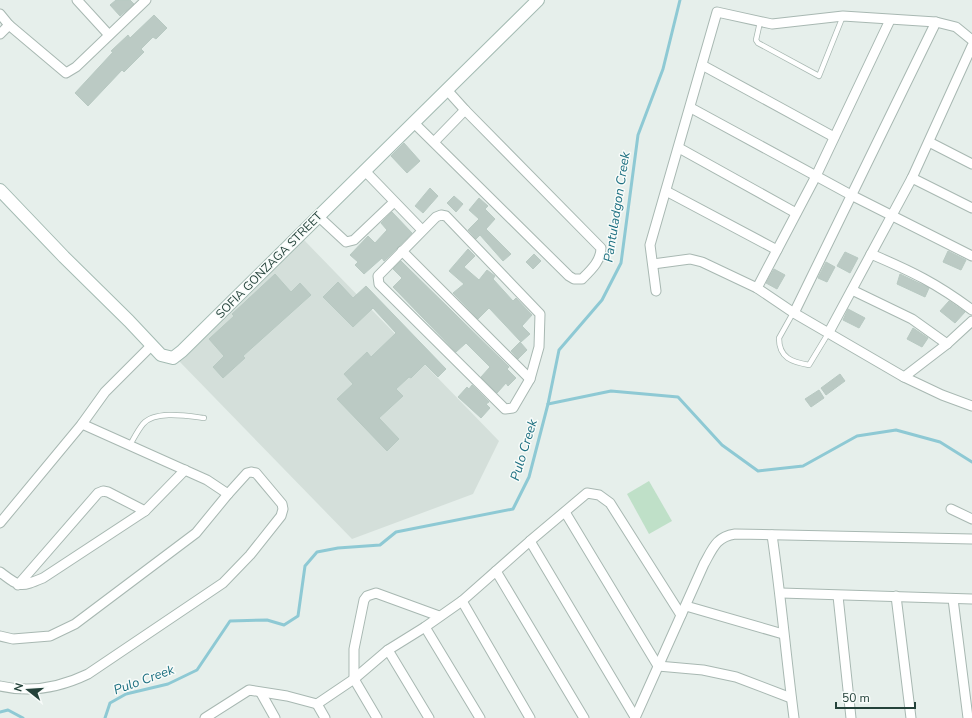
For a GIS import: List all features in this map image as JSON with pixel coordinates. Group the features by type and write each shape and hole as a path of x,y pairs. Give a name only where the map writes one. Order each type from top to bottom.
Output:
{"street":[{"path":"77,0 109,34"},
{"path":"0,14 9,25 66,74 76,67 146,0"},
{"name":"SOFIA GONZAGA STREET","path":"0,190 161,355 173,358 182,351 538,0"},
{"path":"656,291 650,245 691,108 717,12 772,24 843,16 936,22 956,27 972,40"},
{"path":"757,288 816,176 890,20"},
{"path":"794,313 936,22"},
{"path":"0,34 9,25"},
{"path":"829,332 912,178 972,46"},
{"path":"702,65 834,137"},
{"path":"413,122 569,276 574,279 582,279 601,256 601,248 447,90"},
{"path":"691,108 851,195 972,256"},
{"path":"434,142 465,110"},
{"path":"929,142 972,164"},
{"path":"679,148 796,213"},
{"path":"364,170 422,230"},
{"path":"912,178 972,208"},
{"path":"666,191 776,250"},
{"path":"318,216 346,242 350,242 354,240 394,202"},
{"path":"441,215 446,216 540,314 539,347 530,379 513,408 505,410 379,284 378,276 422,230 436,217 441,215"},
{"path":"402,251 530,379"},
{"path":"871,254 928,279 946,290 972,310"},
{"path":"653,264 695,259 757,288 794,313 904,377 942,395 972,406"},
{"path":"852,290 912,319 947,344"},
{"path":"904,377 947,344 972,321"},
{"path":"0,524 82,424 106,392 152,346"},
{"path":"82,424 207,480 228,494"},
{"path":"0,572 18,585 27,585 43,578 145,511 186,470"},
{"path":"0,636 12,639 50,636 75,624 196,533 228,494 248,473 256,473 282,504 283,509 281,516 250,555 223,583 88,674 69,683 43,688 10,688 0,686"},
{"path":"18,585 98,493 102,491 108,492 145,511"},
{"path":"317,704 354,679 388,650 425,627 462,601 587,493 599,495 610,503 680,615"},
{"path":"951,509 972,519"},
{"path":"564,512 658,666"},
{"path":"635,718 680,615 686,606 715,544 724,536 735,534 972,539"},
{"path":"772,535 781,594 783,634 794,718"},
{"path":"530,541 635,718"},
{"path":"496,571 584,718"},
{"path":"378,718 354,679 354,649 363,605 367,596 376,593 439,616"},
{"path":"781,594 972,599"},
{"path":"838,596 852,718"},
{"path":"896,596 911,718"},
{"path":"953,599 968,686 968,718"},
{"path":"462,601 530,718"},
{"path":"686,606 783,634"},
{"path":"425,627 480,718"},
{"path":"388,650 429,718"},
{"path":"658,666 703,670 736,677 791,698"},
{"path":"205,718 220,714 249,690 287,696 317,704 325,718"},
{"path":"261,693 275,718"}],"lane":[{"path":"760,22 756,40 758,43 819,76 843,16"},
{"path":"794,313 779,338 782,352 792,362 809,365 829,332"},
{"path":"130,445 143,423 152,417 180,415 204,418"}],"shaded area":[{"path":"303,239 499,441 473,494 352,539 179,361"}],"green space":[{"path":"649,481 672,521 649,534 627,494"}],"building":[{"path":"116,0 130,0 134,4 120,16 110,5"},
{"path":"154,15 167,28 156,39 153,37 141,49 144,52 124,72 122,70 88,106 75,93 113,52 111,51 128,35 130,38"},
{"path":"404,143 420,161 407,173 391,156"},
{"path":"430,188 438,196 423,213 415,206"},
{"path":"454,196 463,204 456,212 447,203"},
{"path":"479,198 488,206 485,209 495,219 486,229 511,254 503,261 480,235 476,239 468,230 479,219 469,210"},
{"path":"392,212 412,233 384,261 382,258 364,274 355,265 358,262 350,255 368,236 375,243 387,230 381,223"},
{"path":"468,249 475,256 464,267 479,280 487,270 495,276 493,279 513,301 516,298 532,315 522,326 530,334 521,342 489,308 478,319 453,293 464,284 449,271"},
{"path":"948,251 966,260 961,270 943,262"},
{"path":"845,252 858,258 850,273 837,266"},
{"path":"534,254 541,261 533,269 526,262"},
{"path":"401,261 509,367 507,369 516,378 508,386 506,383 497,393 481,377 490,367 466,343 456,352 393,287 402,278 393,269"},
{"path":"826,262 835,267 827,282 818,278"},
{"path":"774,269 785,275 777,289 766,283"},
{"path":"275,274 291,292 300,283 311,295 243,356 245,358 223,378 213,367 224,356 209,339 234,316 232,314"},
{"path":"900,274 929,288 925,297 897,284"},
{"path":"338,282 353,298 366,286 446,369 438,377 425,364 411,378 409,377 396,389 403,396 379,418 399,439 387,451 337,399 353,384 344,374 367,352 371,357 396,333 373,308 353,327 323,297"},
{"path":"949,301 965,312 955,323 940,311"},
{"path":"848,309 865,318 859,328 843,320"},
{"path":"913,328 928,338 922,347 907,339"},
{"path":"520,342 527,350 518,359 511,351"},
{"path":"840,374 845,381 826,395 821,388"},
{"path":"472,385 489,402 486,404 490,408 481,418 458,397 467,387 469,389"},
{"path":"819,390 824,398 811,407 805,399"}],"waterway":[{"name":"Pulo Creek","path":"105,718 110,703 126,694 168,684 197,670 230,621 267,620 284,625 298,616 305,566 317,552 338,548 380,545 396,532 513,509 529,477 548,404 559,350 602,300 621,263 638,135 663,69 680,0"},
{"name":"Pulo Creek","path":"548,404 611,391 678,397 722,445 758,471 803,466 857,436 896,430 940,442 972,462"},
{"name":"Pulo Creek","path":"0,712 8,710 23,718"}],"water label":[{"name":"Pantuladgon Creek","path":"617,207"}]}
